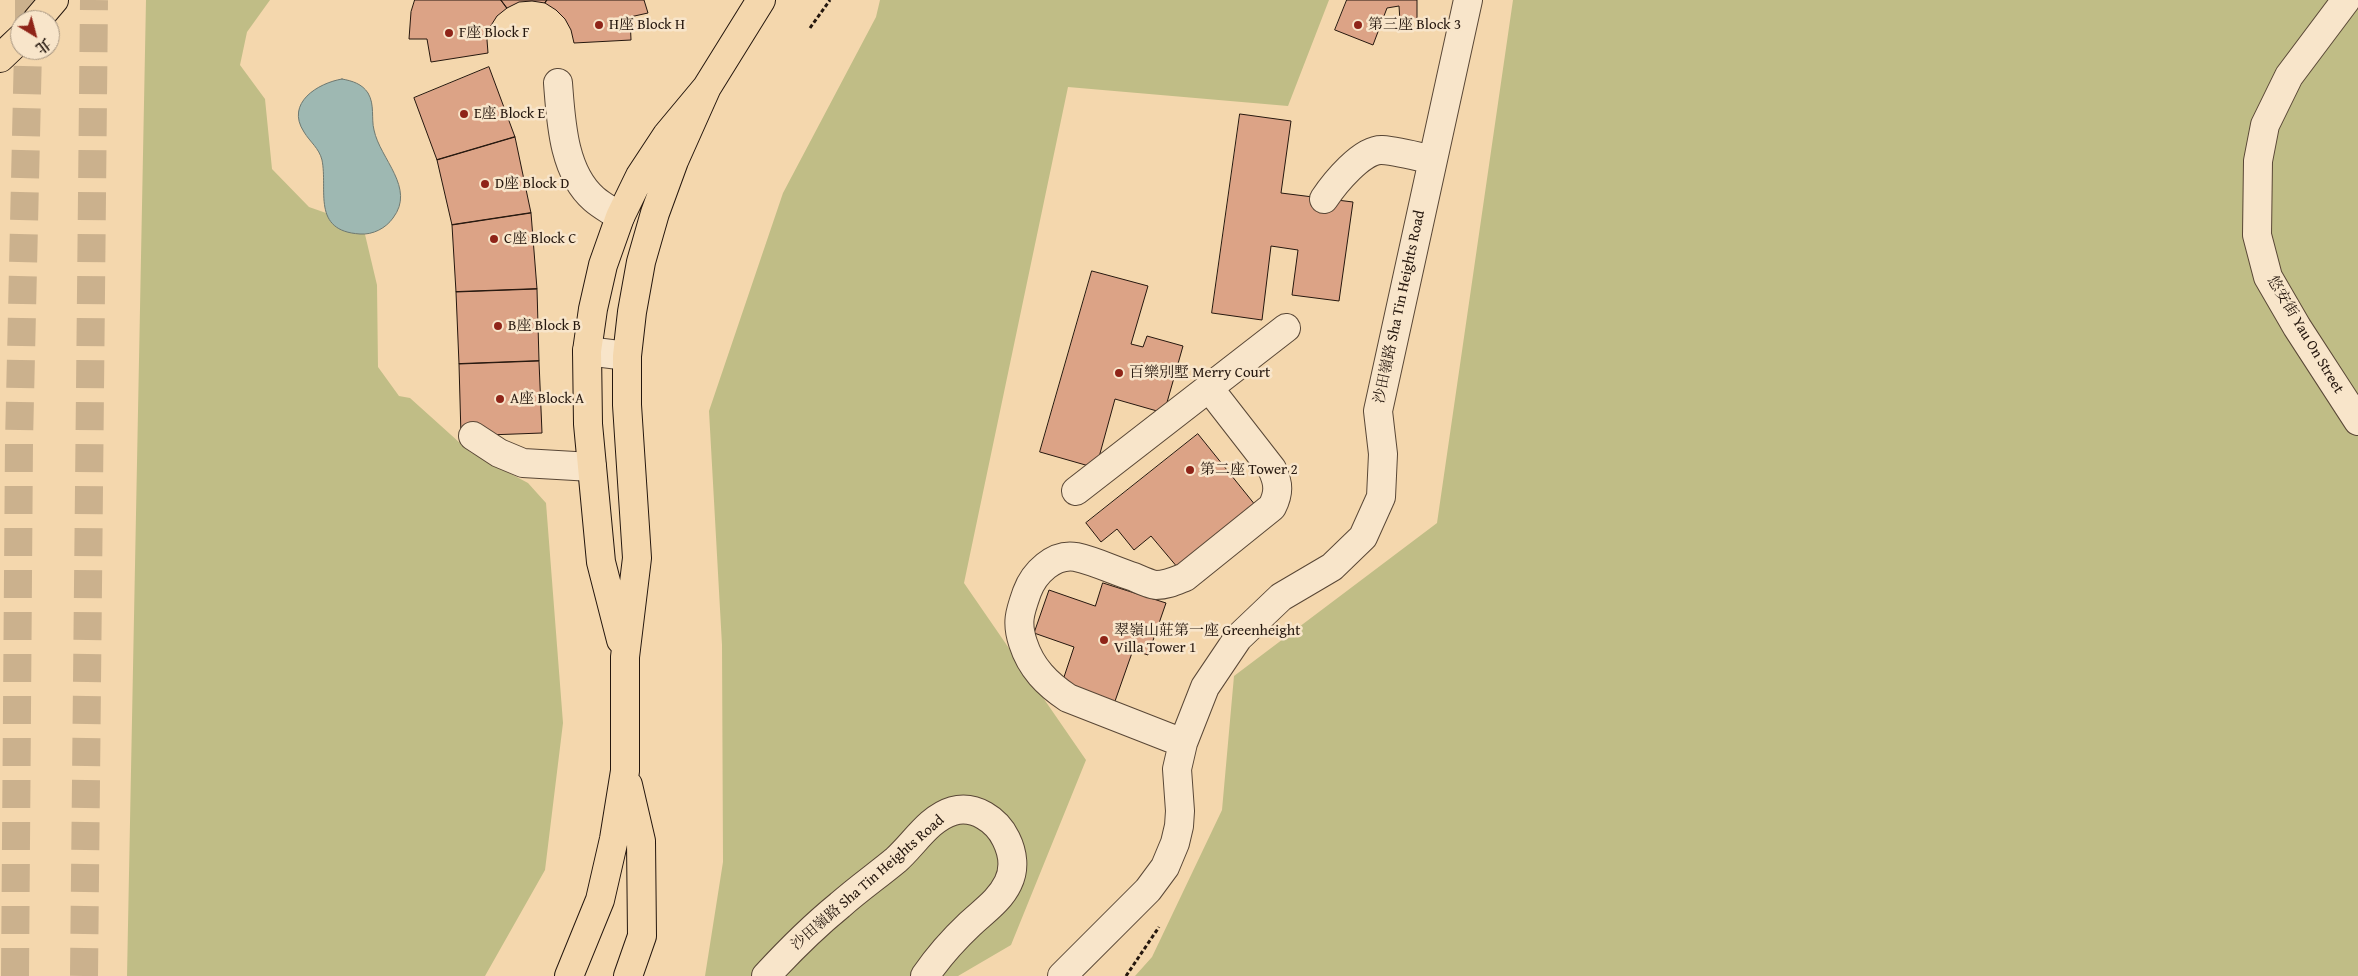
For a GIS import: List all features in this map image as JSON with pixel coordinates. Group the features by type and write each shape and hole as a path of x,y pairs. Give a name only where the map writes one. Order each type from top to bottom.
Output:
{"main road":[{"path":"46,10 54,0"},
{"path":"625,657 601,562 587,407 587,351 592,309 604,264 620,217 640,176 667,134 707,87 762,0"},
{"path":"0,58 10,48"},
{"path":"569,976 600,900 614,839 625,771 625,657 637,558 627,405 627,356 641,262 655,214 674,161 707,87"},
{"path":"625,771 641,840 642,936 628,976"}],"street":[{"name":"沙田嶺路 Sha Tin Heights Road","path":"1062,976 1148,890 1165,867 1175,843 1180,811 1176,769 1183,742 1205,687 1238,638 1281,597 1332,567 1363,537 1381,497 1383,454 1378,411 1468,0"},
{"name":"悠安街 Yau On Street","path":"2346,0 2290,76 2265,125 2258,161 2257,235 2268,277 2297,327 2358,421"},
{"path":"558,83 561,121 568,153 580,181 594,199 620,217"},
{"path":"1324,199 1339,178 1358,161 1380,150 1432,160"},
{"path":"1076,491 1286,328"},
{"path":"587,351 627,356"},
{"path":"1183,742 1068,698 1051,687 1027,655 1020,636 1018,617 1032,579 1043,567 1058,560 1075,556 1154,585 1170,584 1185,577 1272,507 1278,495 1278,481 1272,469 1209,388"},
{"path":"473,436 499,454 523,463 592,467"},
{"name":"沙田嶺路 Sha Tin Heights Road","path":"766,976 797,942 897,859 927,828 942,816 954,811 966,810 977,812 997,825 1009,844 1012,856 1010,880 995,902 950,944 926,976"}],"path":[{"path":"810,28 830,0"},
{"path":"1126,976 1162,921"}],"shaded area":[{"path":"146,0 270,0 247,32 240,65 265,99 272,169 309,207 363,226 377,285 378,367 399,396 410,398 470,452 528,483 546,503 563,723 545,870 485,976 127,976"},
{"path":"880,0 1329,0 1288,106 1068,87 964,583 1086,760 1011,945 958,976 705,976 723,862 722,645 709,411 783,193 876,17"},
{"path":"1513,0 2358,0 2358,976 1135,976 1152,957 1222,810 1234,676 1437,523"}],"water":[{"path":"342,79 357,83 368,93 377,141 399,185 401,196 399,207 390,222 383,228 370,233 360,234 345,231 334,225 328,217 325,207 322,160 319,152 299,122 301,104 307,96 323,85"}],"building":[{"name":"F座 Block F","path":"415,0 501,0 507,8 497,16 490,27 487,40 488,53 431,62 427,39 409,39 411,12"},
{"path":"501,0 547,0 545,3 519,2 507,8"},
{"name":"H座 Block H","path":"547,0 644,0 648,13 630,17 631,40 574,43 571,30 565,19 545,3"},
{"name":"第三座 Block 3","path":"1347,0 1417,0 1417,19 1400,21 1399,6 1387,8 1373,45 1335,30"},
{"name":"E座 Block E","path":"489,67 515,137 437,160 414,98"},
{"path":"1240,114 1291,121 1281,193 1353,202 1339,301 1292,295 1298,250 1271,246 1262,320 1212,313"},
{"name":"D座 Block D","path":"515,137 531,213 452,225 437,160"},
{"name":"C座 Block C","path":"531,213 537,289 456,292 452,225"},
{"name":"百樂別墅 Merry Court","path":"1092,271 1148,286 1131,344 1143,347 1147,336 1183,346 1164,413 1115,399 1096,468 1040,452"},
{"name":"B座 Block B","path":"537,289 539,361 459,364 456,292"},
{"name":"A座 Block A","path":"539,361 542,433 461,436 459,364"},
{"name":"第二座 Tower 2","path":"1198,434 1256,506 1178,568 1151,536 1134,550 1117,529 1101,542 1086,523"},
{"name":"翠嶺山莊第一座 Greenheight Villa Tower 1","path":"1103,583 1166,603 1148,655 1133,650 1114,704 1061,686 1074,647 1034,633 1049,590 1095,606"}],"tunnel":[{"path":"29,0 29,10"},
{"path":"84,976 94,0"},
{"path":"15,976 19,442 28,60"}],"place":[{"name":"H座 Block H","path":"599,25"},
{"name":"第三座 Block 3","path":"1358,25"},
{"name":"F座 Block F","path":"449,33"},
{"name":"E座 Block E","path":"464,114"},
{"name":"D座 Block D","path":"485,184"},
{"name":"C座 Block C","path":"494,239"},
{"name":"B座 Block B","path":"498,326"},
{"name":"百樂別墅 Merry Court","path":"1119,373"},
{"name":"A座 Block A","path":"500,399"},
{"name":"第二座 Tower 2","path":"1190,470"},
{"name":"翠嶺山莊第一座 Greenheight Villa Tower 1","path":"1104,640"}]}
